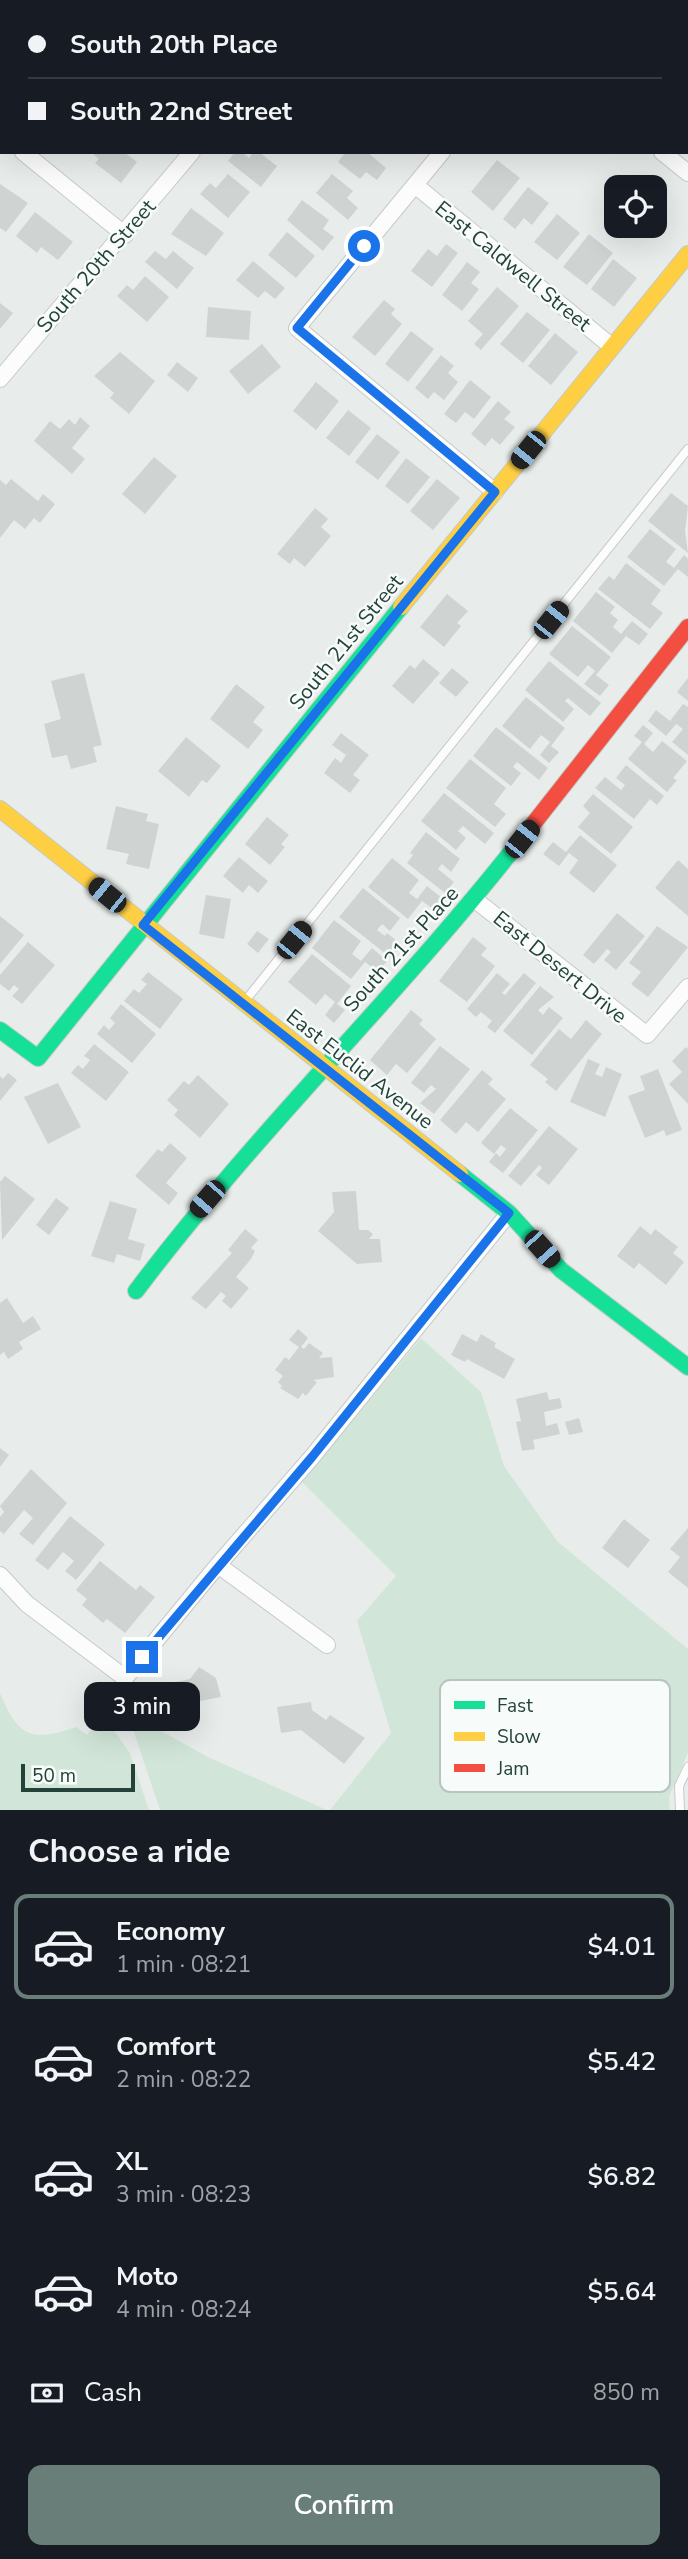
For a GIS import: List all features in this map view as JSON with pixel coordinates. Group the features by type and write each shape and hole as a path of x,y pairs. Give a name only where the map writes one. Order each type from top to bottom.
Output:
{"street":[{"path":"25,154 125,235"},
{"name":"South 20th Street","path":"0,379 85,276 125,235 190,154"},
{"path":"440,154 297,328 495,492"},
{"path":"664,154 688,173"},
{"name":"East Caldwell Street","path":"415,185 611,346"},
{"name":"South 21st Street","path":"0,1030 38,1058 60,1034 143,925 688,254"},
{"name":"South 21st Place","path":"136,1291 191,1218 474,899 688,627"},
{"name":"East Euclid Avenue","path":"0,809 509,1213 561,1270 687,1364"},
{"name":"East Desert Drive","path":"474,899 647,1035 688,987"},
{"path":"0,1575 27,1604 125,1678 218,1564 312,1457 509,1213"},
{"path":"218,1564 327,1645"}],"lane":[{"path":"243,1004 688,449"},
{"path":"680,1810 679,1786 688,1767"}],"green space":[{"path":"421,1338 481,1392 504,1466 558,1542 688,1649 688,1752 669,1797 670,1810 330,1810 391,1733 357,1621 396,1576 302,1482"},
{"path":"0,1693 21,1727 37,1735 76,1727 87,1735 98,1721 107,1721 130,1753 149,1810 0,1810"},
{"path":"127,1712 208,1757 327,1810 160,1810"}],"building":[{"path":"93,154 127,154 137,162 121,183 95,163 99,159"},
{"path":"233,154 244,154 249,158 252,154 262,154 277,166 261,187 228,161"},
{"path":"344,154 369,154 386,168 377,180 366,172 360,179 338,162"},
{"path":"497,160 520,178 493,211 471,192"},
{"path":"228,174 250,192 228,218 200,194 210,183 216,188"},
{"path":"332,174 353,191 347,198 358,208 348,220 316,193"},
{"path":"0,184 28,203 6,232 0,228"},
{"path":"528,187 549,203 532,225 524,218 515,229 503,219"},
{"path":"302,200 329,220 323,229 334,237 323,251 287,220"},
{"path":"191,208 224,233 206,256 171,234"},
{"path":"35,212 73,242 58,260 41,247 37,253 16,236"},
{"path":"557,214 580,233 557,260 534,242"},
{"path":"287,232 315,256 296,278 268,255"},
{"path":"589,234 613,253 587,285 563,267"},
{"path":"446,244 458,253 432,287 411,271 428,249 437,256"},
{"path":"155,251 166,259 173,251 194,268 177,289 145,262"},
{"path":"613,259 637,278 614,307 591,289"},
{"path":"253,261 285,288 275,299 265,291 258,298 236,280"},
{"path":"467,262 480,272 471,283 479,289 462,311 442,295"},
{"path":"145,276 169,297 147,322 117,296 127,285 133,290"},
{"path":"497,287 519,306 481,350 474,344 483,334 468,321"},
{"path":"384,300 395,309 391,314 402,324 375,356 352,337"},
{"path":"0,303 13,313 0,329"},
{"path":"208,307 251,311 249,340 206,337"},
{"path":"527,312 550,330 523,363 500,344"},
{"path":"411,331 434,349 408,382 385,364"},
{"path":"555,333 578,352 551,385 528,366"},
{"path":"262,344 281,367 248,394 229,371"},
{"path":"120,352 155,381 129,414 110,398 114,393 94,376"},
{"path":"441,355 454,366 448,373 458,382 444,400 434,392 428,399 415,388"},
{"path":"177,362 198,378 188,392 167,375"},
{"path":"470,380 491,397 474,419 465,412 456,423 444,414"},
{"path":"316,382 339,401 316,430 293,411"},
{"path":"498,401 511,412 504,419 515,427 500,445 492,438 485,446 471,434"},
{"path":"348,410 371,428 349,456 326,438"},
{"path":"80,417 90,426 72,448 85,459 72,474 34,441 50,421 60,429 69,419 75,425"},
{"path":"377,434 400,452 378,480 355,462"},
{"path":"154,457 177,476 145,514 122,494"},
{"path":"406,458 430,477 408,504 385,486"},
{"path":"11,479 38,501 43,494 55,504 40,523 34,518 25,529 14,520 0,538 0,480 6,485"},
{"path":"437,479 460,498 433,530 410,511"},
{"path":"671,493 688,506 685,531 688,553 648,521"},
{"path":"315,508 328,519 321,527 331,536 305,567 294,558 290,564 277,554"},
{"path":"650,529 676,549 666,562 674,568 684,555 688,559 688,577 678,569 664,586 627,557"},
{"path":"626,563 661,590 651,604 663,613 650,629 598,589 609,576 614,580"},
{"path":"596,592 615,607 610,613 618,620 613,627 621,634 632,621 648,634 639,645 626,636 612,653 573,621"},
{"path":"447,594 468,611 457,623 461,626 444,647 420,627"},
{"path":"572,626 611,657 596,675 609,685 600,696 584,684 595,671 588,665 578,677 549,654"},
{"path":"423,659 440,673 413,704 392,686 410,665 415,669"},
{"path":"549,661 601,703 590,716 568,698 565,701 574,709 563,722 525,690"},
{"path":"452,668 469,682 456,697 439,683"},
{"path":"84,673 102,745 93,747 97,762 71,769 67,755 52,758 44,724 61,719 51,681"},
{"path":"688,678 688,701 677,692"},
{"path":"236,684 265,707 253,722 263,730 248,749 210,719"},
{"path":"526,697 565,728 551,746 559,752 549,763 540,755 550,742 541,735 530,749 502,726"},
{"path":"683,704 688,707 688,755 672,742 683,729 676,724 666,736 648,721 656,710 670,721"},
{"path":"643,725 653,733 644,744 653,752 662,741 687,761 673,778 677,780 667,792 628,759 642,742 634,736"},
{"path":"496,727 548,768 539,780 517,762 513,767 521,773 511,786 473,756"},
{"path":"341,733 369,755 353,775 360,780 350,793 324,773 335,758 341,763 346,755 332,745"},
{"path":"186,737 221,766 207,783 202,780 189,797 158,771"},
{"path":"470,759 506,788 494,804 506,814 495,827 446,788"},
{"path":"626,765 664,796 657,805 650,799 634,819 595,788 605,777 621,790 625,785 616,778"},
{"path":"444,793 494,833 485,844 463,826 458,831 466,838 456,850 421,821"},
{"path":"593,794 633,827 611,854 578,827 590,813 583,806"},
{"path":"116,806 148,814 146,821 159,824 149,869 126,864 129,854 106,849"},
{"path":"267,817 289,835 281,844 285,847 270,865 245,844"},
{"path":"426,832 460,859 451,872 442,864 438,869 454,882 445,893 407,863 413,855 410,853"},
{"path":"580,835 617,865 594,893 569,873 578,860 569,853 559,866 543,854 553,842 566,852"},
{"path":"239,857 268,881 258,893 249,885 243,893 223,876"},
{"path":"392,858 419,880 409,893 417,899 427,886 442,898 433,909 422,901 408,919 368,887"},
{"path":"678,860 688,869 688,916 655,888"},
{"path":"363,888 400,918 390,931 382,924 377,930 385,936 387,933 402,945 391,958 339,917"},
{"path":"206,895 231,899 224,939 199,934"},
{"path":"617,913 645,936 616,970 604,960 611,952 607,949 594,964 583,955"},
{"path":"0,916 24,935 0,964"},
{"path":"334,920 361,941 352,954 361,961 372,948 387,961 378,972 365,962 351,979 312,948"},
{"path":"657,926 688,947 648,997 631,984 641,972 629,963"},
{"path":"257,931 269,939 258,953 247,944"},
{"path":"473,937 487,948 481,955 495,966 467,1002 439,981"},
{"path":"28,942 55,965 22,1004 12,996 19,989 14,985 9,991 0,984 0,975"},
{"path":"312,954 351,986 337,1004 345,1010 334,1023 325,1015 335,1002 325,994 316,1005 288,982"},
{"path":"148,972 183,999 160,1029 124,1001 134,989 139,993 147,984 141,980"},
{"path":"497,973 510,984 502,993 505,995 524,973 536,983 495,1033 487,1027 492,1021 481,1012 476,1017 467,1009"},
{"path":"540,986 554,997 538,1010 543,1015 549,1007 563,1018 532,1055 503,1031"},
{"path":"121,1004 156,1034 132,1063 97,1034 104,1025 109,1030 115,1023 110,1018"},
{"path":"411,1010 423,1020 419,1024 436,1039 407,1073 396,1064 387,1075 370,1060"},
{"path":"586,1020 602,1034 556,1091 545,1082 548,1079 530,1065 559,1029 571,1039"},
{"path":"94,1044 129,1072 106,1101 71,1073 78,1065 83,1069 90,1060 84,1056"},
{"path":"440,1046 470,1069 434,1114 420,1103 436,1089 431,1085 424,1093 411,1083"},
{"path":"686,1047 688,1104 669,1084 682,1072 672,1061"},
{"path":"588,1059 600,1064 595,1074 602,1077 606,1067 622,1074 605,1117 570,1102"},
{"path":"658,1069 682,1130 666,1136 664,1130 645,1138 628,1096 645,1090 640,1076"},
{"path":"482,1070 493,1079 488,1084 506,1099 478,1132 466,1122 456,1134 440,1120"},
{"path":"8,1073 17,1080 0,1101 0,1076 3,1079"},
{"path":"198,1075 229,1104 200,1138 174,1115 178,1110 167,1100 184,1081 189,1085"},
{"path":"58,1083 81,1127 48,1144 24,1097"},
{"path":"510,1108 538,1130 503,1173 489,1162 496,1153 500,1157 506,1149 501,1145 494,1154 481,1143"},
{"path":"549,1126 578,1149 549,1185 536,1175 542,1168 539,1165 521,1186 508,1176"},
{"path":"170,1143 187,1158 166,1183 178,1193 169,1205 135,1176 158,1149 162,1152"},
{"path":"5,1176 35,1199 2,1240 0,1182"},
{"path":"356,1191 359,1230 368,1230 373,1234 369,1239 380,1239 382,1262 357,1264 318,1231 334,1212 332,1192"},
{"path":"56,1198 69,1208 49,1235 36,1225"},
{"path":"110,1201 137,1209 128,1239 145,1244 140,1261 117,1254 114,1263 91,1256"},
{"path":"640,1226 651,1235 655,1229 678,1247 673,1253 684,1262 666,1285 639,1263 634,1269 617,1256"},
{"path":"245,1229 258,1240 251,1248 255,1251 251,1259 236,1277 249,1288 231,1309 222,1301 226,1296 221,1292 206,1309 191,1298 232,1253 228,1250"},
{"path":"7,1298 23,1323 33,1316 41,1329 19,1342 23,1349 8,1359 4,1352 0,1355 0,1303"},
{"path":"298,1329 308,1338 301,1347 304,1349 309,1343 323,1353 319,1358 332,1357 334,1377 313,1380 317,1382 306,1396 303,1393 298,1399 280,1388 282,1386 278,1382 283,1376 275,1370 285,1357 289,1360 299,1347 289,1340"},
{"path":"462,1334 477,1342 481,1334 496,1343 494,1347 515,1359 504,1379 467,1359 465,1362 451,1355"},
{"path":"547,1392 549,1400 560,1398 562,1408 544,1412 546,1426 557,1423 560,1434 533,1440 535,1449 522,1451 516,1422 521,1421 516,1399"},
{"path":"579,1418 583,1432 569,1435 565,1422"},
{"path":"0,1448 9,1455 0,1467"},
{"path":"31,1469 67,1503 33,1545 19,1534 33,1518 24,1510 4,1534 0,1531 0,1517 4,1512 0,1506"},
{"path":"70,1516 105,1544 76,1580 65,1571 74,1561 63,1552 48,1570 35,1560"},
{"path":"624,1519 650,1540 628,1568 602,1548"},
{"path":"688,1528 688,1588 668,1572 680,1557 670,1549"},
{"path":"100,1561 136,1590 140,1585 155,1597 125,1633 107,1619 103,1623 82,1605 87,1599 76,1590"},
{"path":"199,1667 216,1678 221,1697 190,1703 192,1714 178,1717 171,1683 190,1679"},
{"path":"311,1702 312,1710 326,1720 330,1715 365,1738 344,1764 301,1730 281,1733 277,1707"}],"traffic: fast":[{"path":"0,1030 38,1058 401,607"},
{"path":"136,1291 228,1176 424,955 519,842"},
{"path":"460,1174 509,1213 561,1270 688,1367"}],"traffic: slow":[{"path":"401,607 688,254"},
{"path":"0,809 460,1174"}],"traffic: jam":[{"path":"519,842 688,627"}],"route":[{"path":"142,1657 218,1564 312,1457 509,1213 143,925 495,492 297,328 364,246"}]}
